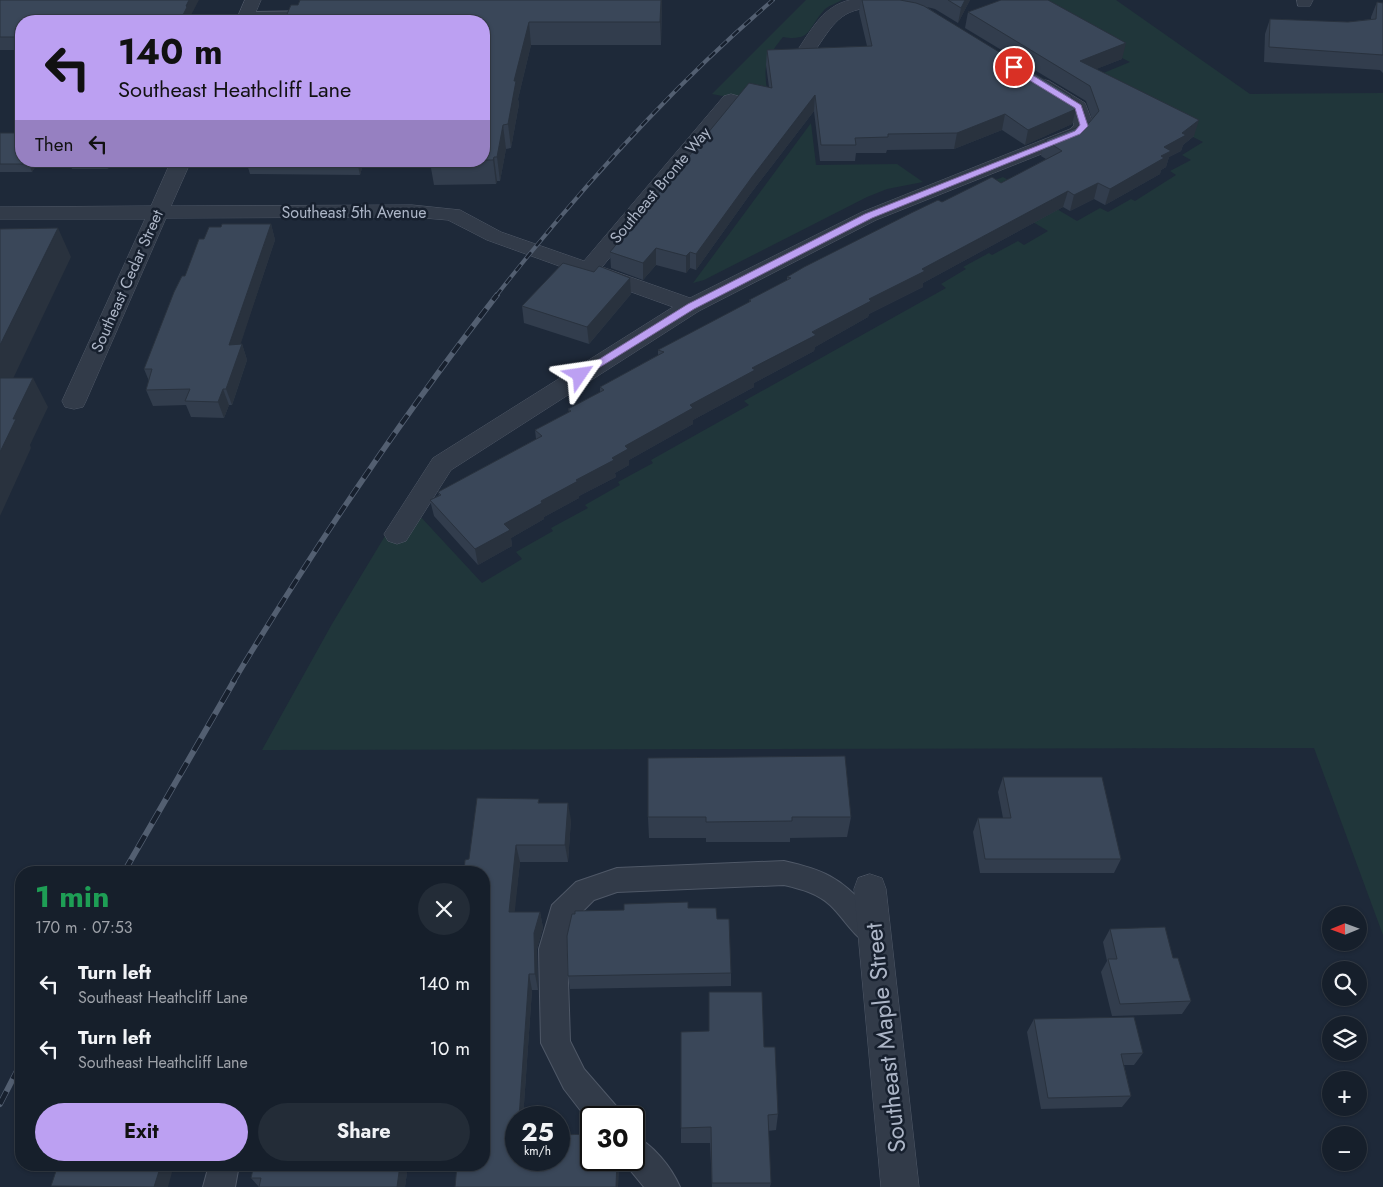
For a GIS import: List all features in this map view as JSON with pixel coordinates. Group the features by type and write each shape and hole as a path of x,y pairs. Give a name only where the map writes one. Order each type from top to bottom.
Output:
{"street":[{"path":"808,48 836,11 845,6 893,4 920,11"},
{"path":"397,534 442,464 691,306 868,216 1078,133 1084,126 1078,107 1022,72"},
{"name":"Southeast Bronte Way","path":"589,269 731,100"},
{"name":"Southeast Cedar Street","path":"74,401 178,167"},
{"name":"Southeast 5th Avenue","path":"0,213 412,211 453,214 494,236 691,306"},
{"name":"Southeast Maple Street","path":"870,888 900,1187"}],"lane":[{"path":"248,12 332,15"},
{"path":"596,1106 574,1079 556,1043 553,949 562,914 586,890 617,880 784,873 814,880 840,896 875,935"},
{"path":"645,1164 664,1187"},
{"path":"219,1187 223,1171"}],"green space":[{"path":"806,0 842,0 825,9 805,35 792,38 783,37 776,47 767,62 766,69 769,105 712,94"},
{"path":"1010,0 1116,0 1250,94 1383,93 1383,935 1314,748 262,750 332,624 406,501 482,583 522,559 516,552 553,531 551,528 588,508 585,505 620,485 618,482 653,463 651,460 749,405 744,401 946,288 941,284 966,269 963,267 989,253 992,255 1018,241 1024,245 1048,231 976,188 1003,177 1077,221 1100,208 1108,212 1131,199 1135,201 1176,175 1170,171 1191,160 1182,155 1203,142 1141,111 1067,88 1130,62 1122,58 1110,45"},
{"path":"811,123 816,165 897,164 923,182 887,189 867,197 704,280 693,283"}],"building":[{"path":"0,0 189,0 183,15 15,15 15,37 0,37"},
{"path":"300,0 661,0 660,22 529,22 514,81 516,81 508,124 503,125 497,157 494,157 493,160 490,160 490,15 287,15 291,5 298,5"},
{"path":"862,0 900,0 924,6 1071,96 1076,109 1028,130 1005,114 957,133 888,134 888,137 855,138 856,145 821,145 815,95 696,254 690,252 686,256 656,248 643,263 610,252 749,83 772,88 767,50 872,46"},
{"path":"948,0 965,0 961,8"},
{"path":"1001,0 1048,0 1126,43 1080,61 1199,120 1182,133 1186,135 1164,147 1171,151 1161,156 1164,158 1110,189 1098,183 1074,195 1068,191 922,269 925,271 869,299 871,301 812,332 816,335 752,368 755,370 690,405 693,408 625,446 628,449 612,458 614,460 576,480 578,481 504,524 510,530 475,549 430,500 441,495 438,492 542,436 535,430 571,411 568,409 604,390 600,387 664,352 658,350 791,278 787,277 804,267 938,200 942,202 992,177 1001,183 1062,151 1045,140 1089,123 1099,111 1090,86 968,12"},
{"path":"1377,2 1383,3 1383,55 1269,47 1270,19 1348,22 1376,19"},
{"path":"0,133 15,133 15,164 0,164"},
{"path":"222,224 271,224 229,345 242,344 226,389 223,389 218,402 185,401 190,389 146,390 152,369 144,369 174,292 182,276 185,276 199,239 204,239 209,227 221,227"},
{"path":"58,228 0,345 0,229"},
{"path":"563,263 594,272 599,266 630,278 587,327 522,306"},
{"path":"0,378 33,378 13,419 16,419 0,452"},
{"path":"845,756 851,817 792,817 792,821 706,822 706,817 648,817 648,758"},
{"path":"1003,777 1102,777 1121,859 985,859 978,818 1011,818"},
{"path":"477,798 539,799 538,803 568,803 565,845 516,845 509,912 540,912 534,933 535,974 529,974 520,1106 505,1106 505,1171 570,1171 570,1135 580,1134 580,1171 617,1171 616,1187 455,1187 456,1171 490,1171 490,866 464,866 465,860 469,859"},
{"path":"688,902 688,908 716,908 717,919 729,919 731,973 568,976 567,936 572,914 575,914 575,911 624,910 624,904"},
{"path":"1165,927 1173,958 1178,958 1191,1001 1120,1004 1108,959 1117,959 1110,929"},
{"path":"709,992 762,992 764,1047 775,1047 778,1114 768,1115 771,1183 712,1183 711,1127 681,1128 681,1032 709,1031"},
{"path":"1134,1017 1143,1053 1121,1054 1131,1096 1048,1098 1034,1019"},
{"path":"56,1171 159,1171 154,1187 51,1186"},
{"path":"253,1171 399,1171 397,1187 259,1187 261,1178 251,1178"}],"railway":[{"path":"496,296 560,217 627,141 698,68 773,0"},
{"path":"233,682 359,484 461,341 497,295"},
{"path":"127,866 234,681"},
{"path":"0,1104 15,1075"}],"route":[{"path":"580,375 691,306 868,216 1078,133 1084,126 1078,107 1014,67"}]}
